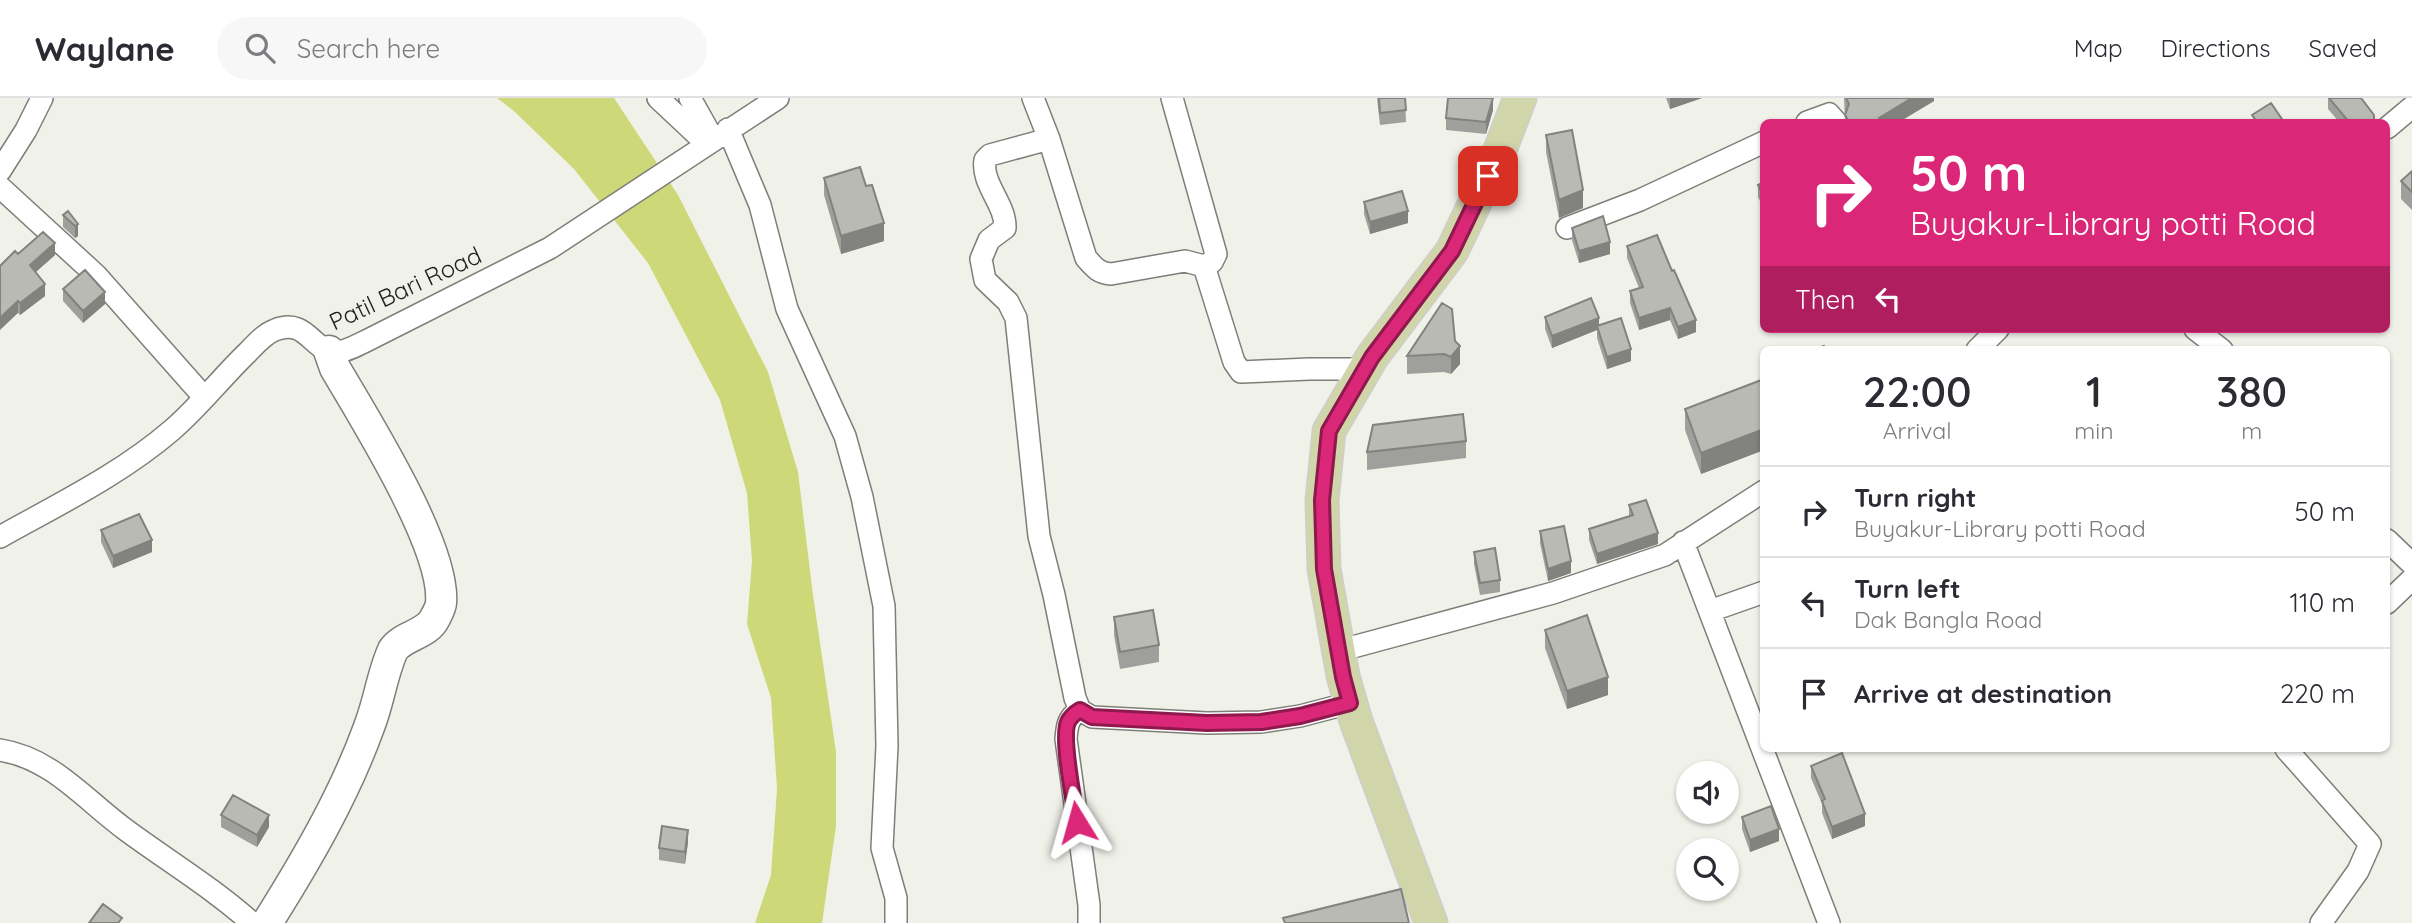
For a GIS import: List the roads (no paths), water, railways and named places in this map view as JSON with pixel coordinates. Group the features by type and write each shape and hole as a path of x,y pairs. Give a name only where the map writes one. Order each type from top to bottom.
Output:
{"main road":[{"path":"1431,923 1350,703 1338,651 1324,569 1322,500 1329,431 1365,369 1452,251 1500,150 1520,98"}],"street":[{"path":"0,171 43,98"},
{"path":"657,98 712,140"},
{"path":"690,98 712,140 760,205 787,309 845,436 862,497 884,606 887,746 882,848 896,898 897,923"},
{"name":"Patil Bari Road","path":"0,537 135,460 174,428 264,337 275,330 293,327 302,330 329,351 341,351 366,341 550,248 778,98"},
{"path":"1033,98 1049,139 1086,258 1102,273 1111,274 1185,261 1204,266 1212,262 1216,254 1172,98"},
{"path":"2390,125 2412,107"},
{"path":"1815,119 1829,114 1833,119"},
{"path":"1049,139 990,155 985,160 986,176 1006,220 1005,228 989,240 981,259 985,280 1008,302 1016,318 1039,536 1055,595 1075,698 1080,710 1092,717 1207,723 1261,722 1300,716 1350,703"},
{"path":"1567,228 1640,200 1760,144"},
{"path":"0,187 96,275 205,397"},
{"path":"1204,266 1234,362 1241,372 1365,369"},
{"path":"1981,346 1994,333"},
{"path":"2200,333 2217,346"},
{"path":"267,923 318,838 340,793 369,727 393,650 397,644 431,624 441,603 440,583 417,517 335,368 329,351"},
{"path":"1338,651 1553,593 1665,555 1760,494"},
{"path":"1683,542 1760,742"},
{"path":"2390,543 2412,564"},
{"path":"2390,600 2412,579"},
{"path":"1710,611 1760,593"},
{"path":"1080,710 1067,724 1066,739 1089,905 1089,923"},
{"path":"0,750 32,758 51,769 125,829 195,877 252,923"},
{"path":"1764,752 1829,923"},
{"path":"2289,752 2371,844 2358,871 2321,923"}]}
